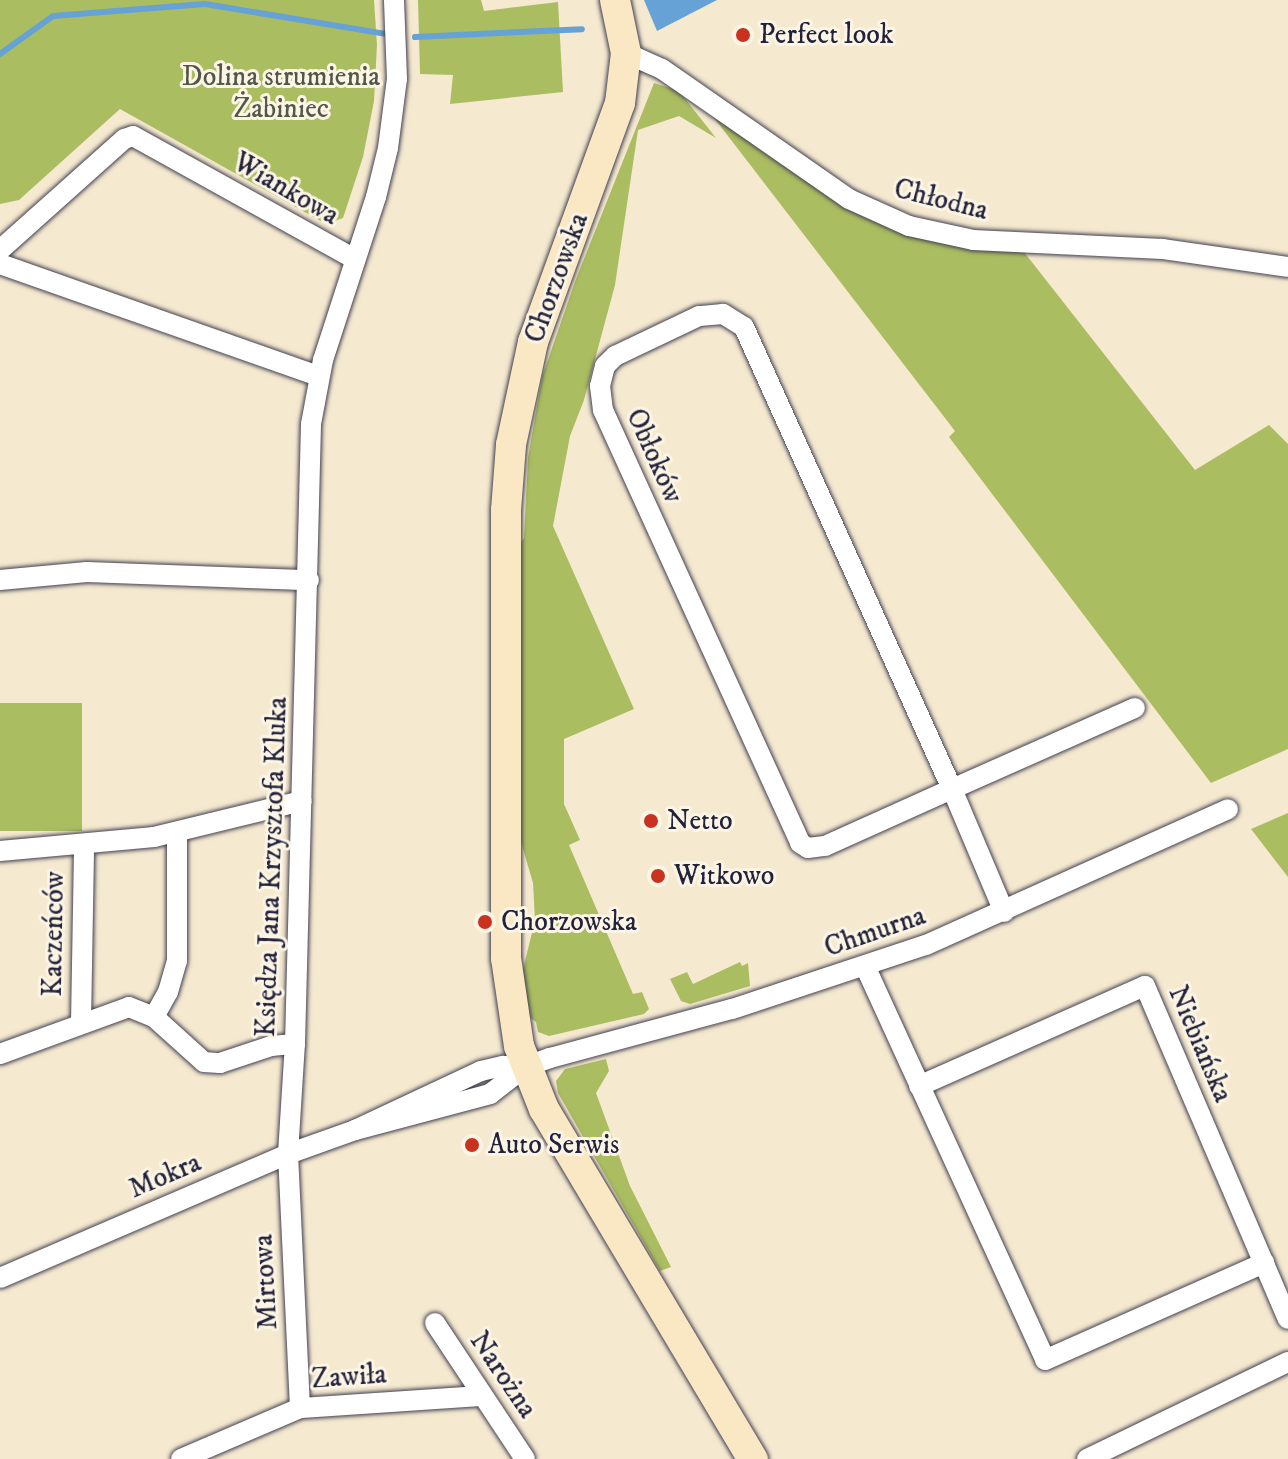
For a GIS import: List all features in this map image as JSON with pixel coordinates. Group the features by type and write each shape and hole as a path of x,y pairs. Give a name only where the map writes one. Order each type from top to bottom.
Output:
{"street":[{"name":"Księdza Jana Krzysztofa Kluka","path":"288,1154 295,1044 311,424 318,376 379,185 392,121 397,79 394,0"},
{"name":"Chorzowska","path":"615,0 626,53 623,87 613,129 551,291 526,367 507,478 506,958 514,1023 525,1067 566,1149 753,1459"},
{"name":"Chłodna","path":"626,53 662,69 849,199 909,226 973,240 1163,249 1288,267"},
{"name":"Wiankowa","path":"0,250 124,139 133,136 355,259"},
{"path":"0,264 318,376"},
{"name":"Obłoków","path":"1004,912 952,789 740,322 723,314 699,316 615,356 605,366 601,379 603,410 794,837 808,848 825,846 952,789 1135,708"},
{"path":"0,580 87,572 309,580"},
{"name":"Kaczeńców","path":"0,851 84,845 177,833 302,801"},
{"name":"Chmurna","path":"525,1067 581,1048 717,1014 865,966 1004,912 1228,809"},
{"path":"154,1017 168,992 177,961 177,833"},
{"name":"Kaczeńców","path":"81,1023 84,845"},
{"path":"865,966 1045,1360 1264,1263"},
{"name":"Niebiańska","path":"919,1086 1145,986 1288,1319"},
{"path":"0,1054 129,1007 154,1017 195,1056 212,1063 271,1046 295,1044"},
{"name":"Mokra","path":"0,1278 288,1154 355,1130 481,1071 503,1066 525,1067"},
{"name":"Mirtowa","path":"288,1154 300,1408"},
{"name":"Narożna","path":"435,1323 525,1459"},
{"path":"1087,1459 1288,1362"},
{"name":"Zawiła","path":"181,1459 300,1408 482,1396"}],"green space":[{"name":"Dolina strumienia Żabiniec","path":"0,0 374,0 377,45 374,101 363,157 343,218 326,224 120,109 19,200 0,204"},
{"name":"Dolina strumienia Żabiniec","path":"418,0 481,0 484,11 558,2 563,92 450,104 453,75 420,74"},
{"path":"654,83 679,91 716,138 679,116 638,130 615,285 584,400 570,436 553,526 634,709 564,739 564,804 580,840 569,845 633,994 642,992 649,1009 644,1014 549,1036 538,1032 536,1022 523,1012 521,978 535,920 533,883 518,832 516,549 524,538 528,458 542,377 576,279"},
{"path":"711,114 857,212 1024,252 1195,470 1269,425 1288,444 1288,749 1211,783 949,437 955,431"},
{"path":"0,703 82,703 82,831 0,831"},
{"path":"1288,813 1288,877 1251,829"},
{"path":"740,962 742,966 748,963 750,986 690,1004 681,1001 670,979 687,972 693,984"},
{"path":"606,1059 609,1071 596,1093 630,1186 671,1267 660,1271 558,1093 556,1081 565,1069"}],"water":[{"path":"644,0 717,0 657,31"}],"waterway":[{"path":"0,54 53,16 205,4 386,34"},
{"path":"415,37 582,29"}],"place":[{"name":"Perfect look","path":"743,35"},
{"name":"Netto","path":"651,821"},
{"name":"Witkowo","path":"658,876"},
{"name":"Chorzowska","path":"485,922"},
{"name":"Auto Serwis","path":"472,1145"}]}
